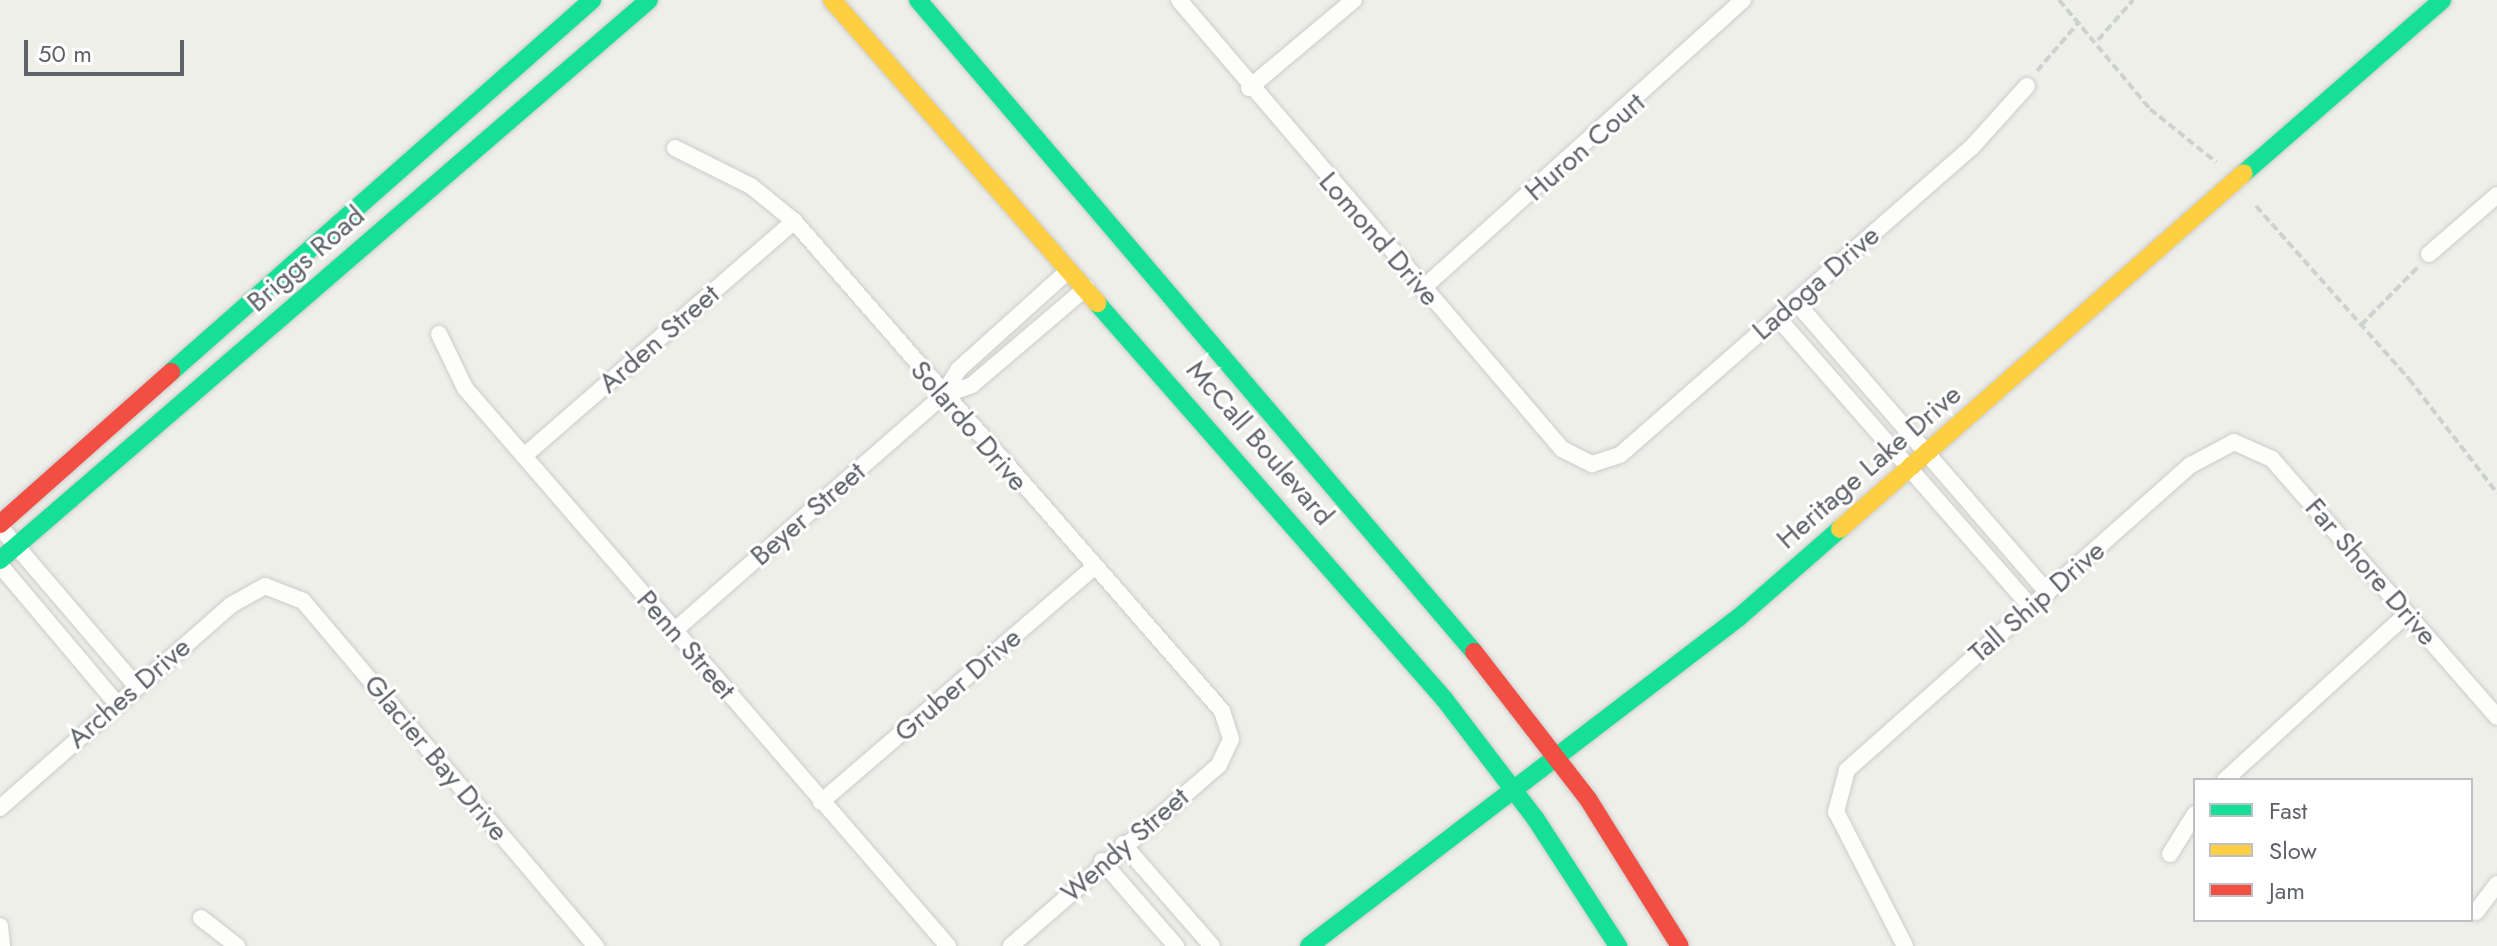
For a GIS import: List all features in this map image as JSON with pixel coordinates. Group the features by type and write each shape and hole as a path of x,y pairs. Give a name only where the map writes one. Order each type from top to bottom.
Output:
{"main road":[{"name":"Briggs Road","path":"0,526 592,0"},
{"name":"Briggs Road","path":"0,563 649,0"},
{"name":"McCall Boulevard","path":"832,0 1435,688 1511,787 1618,946"},
{"name":"McCall Boulevard","path":"918,0 1554,754 1680,946"},
{"name":"Heritage Lake Drive","path":"1309,946 1554,754 1738,618 2442,0"}],"street":[{"name":"Lomond Drive","path":"1179,0 1249,88 1562,449 1592,464"},
{"path":"1249,88 1354,0"},
{"name":"Huron Court","path":"1422,289 1743,0"},
{"name":"Ladoga Drive","path":"1592,464 1620,455 1972,147 2027,86"},
{"name":"Solardo Drive","path":"675,148 751,186 794,221 942,396 1222,711 1231,739"},
{"path":"2429,254 2497,195"},
{"name":"Arden Street","path":"524,456 794,221"},
{"name":"Beyer Street","path":"674,631 942,396 958,370 1069,270"},
{"name":"Beyer Street","path":"942,396 972,385 1086,288"},
{"path":"1795,301 2048,593"},
{"path":"1777,317 2031,607"},
{"name":"Penn Street","path":"439,334 465,388 948,946"},
{"name":"Tall Ship Drive","path":"1905,946 1836,812 1847,770 2191,465 2234,442"},
{"name":"Far Shore Drive","path":"2234,442 2272,459 2497,717"},
{"path":"0,526 137,687"},
{"path":"0,563 117,704"},
{"name":"Gruber Drive","path":"821,802 1094,567"},
{"name":"Arches Drive","path":"0,808 231,605 265,586"},
{"name":"Glacier Bay Drive","path":"265,586 303,601 591,944"},
{"path":"2227,778 2407,614"},
{"name":"Wendy Street","path":"1011,946 1102,861 1219,765 1231,739"},
{"path":"2170,854 2193,817"},
{"path":"1123,844 1212,946"},
{"path":"1102,861 1176,946"},
{"path":"2476,912 2497,884"},
{"path":"201,918 237,946"},
{"path":"0,926 2,946"}],"path":[{"path":"2059,0 2098,40 2150,109 2216,162"},
{"path":"2098,40 2133,0"},
{"path":"2027,86 2079,22"},
{"path":"2256,206 2361,325 2497,493"},
{"path":"2361,325 2429,254"}],"traffic: fast":[{"path":"171,372 592,0"},
{"path":"0,560 649,0"},
{"path":"918,0 1474,652"},
{"path":"2244,173 2442,0"},
{"path":"1097,303 1445,700 1535,818 1618,946"},
{"path":"1309,946 1738,618 1840,529"}],"traffic: slow":[{"path":"832,0 1097,303"},
{"path":"1840,529 2244,173"}],"traffic: jam":[{"path":"0,524 171,372"},
{"path":"1474,652 1588,799 1680,946"}]}
